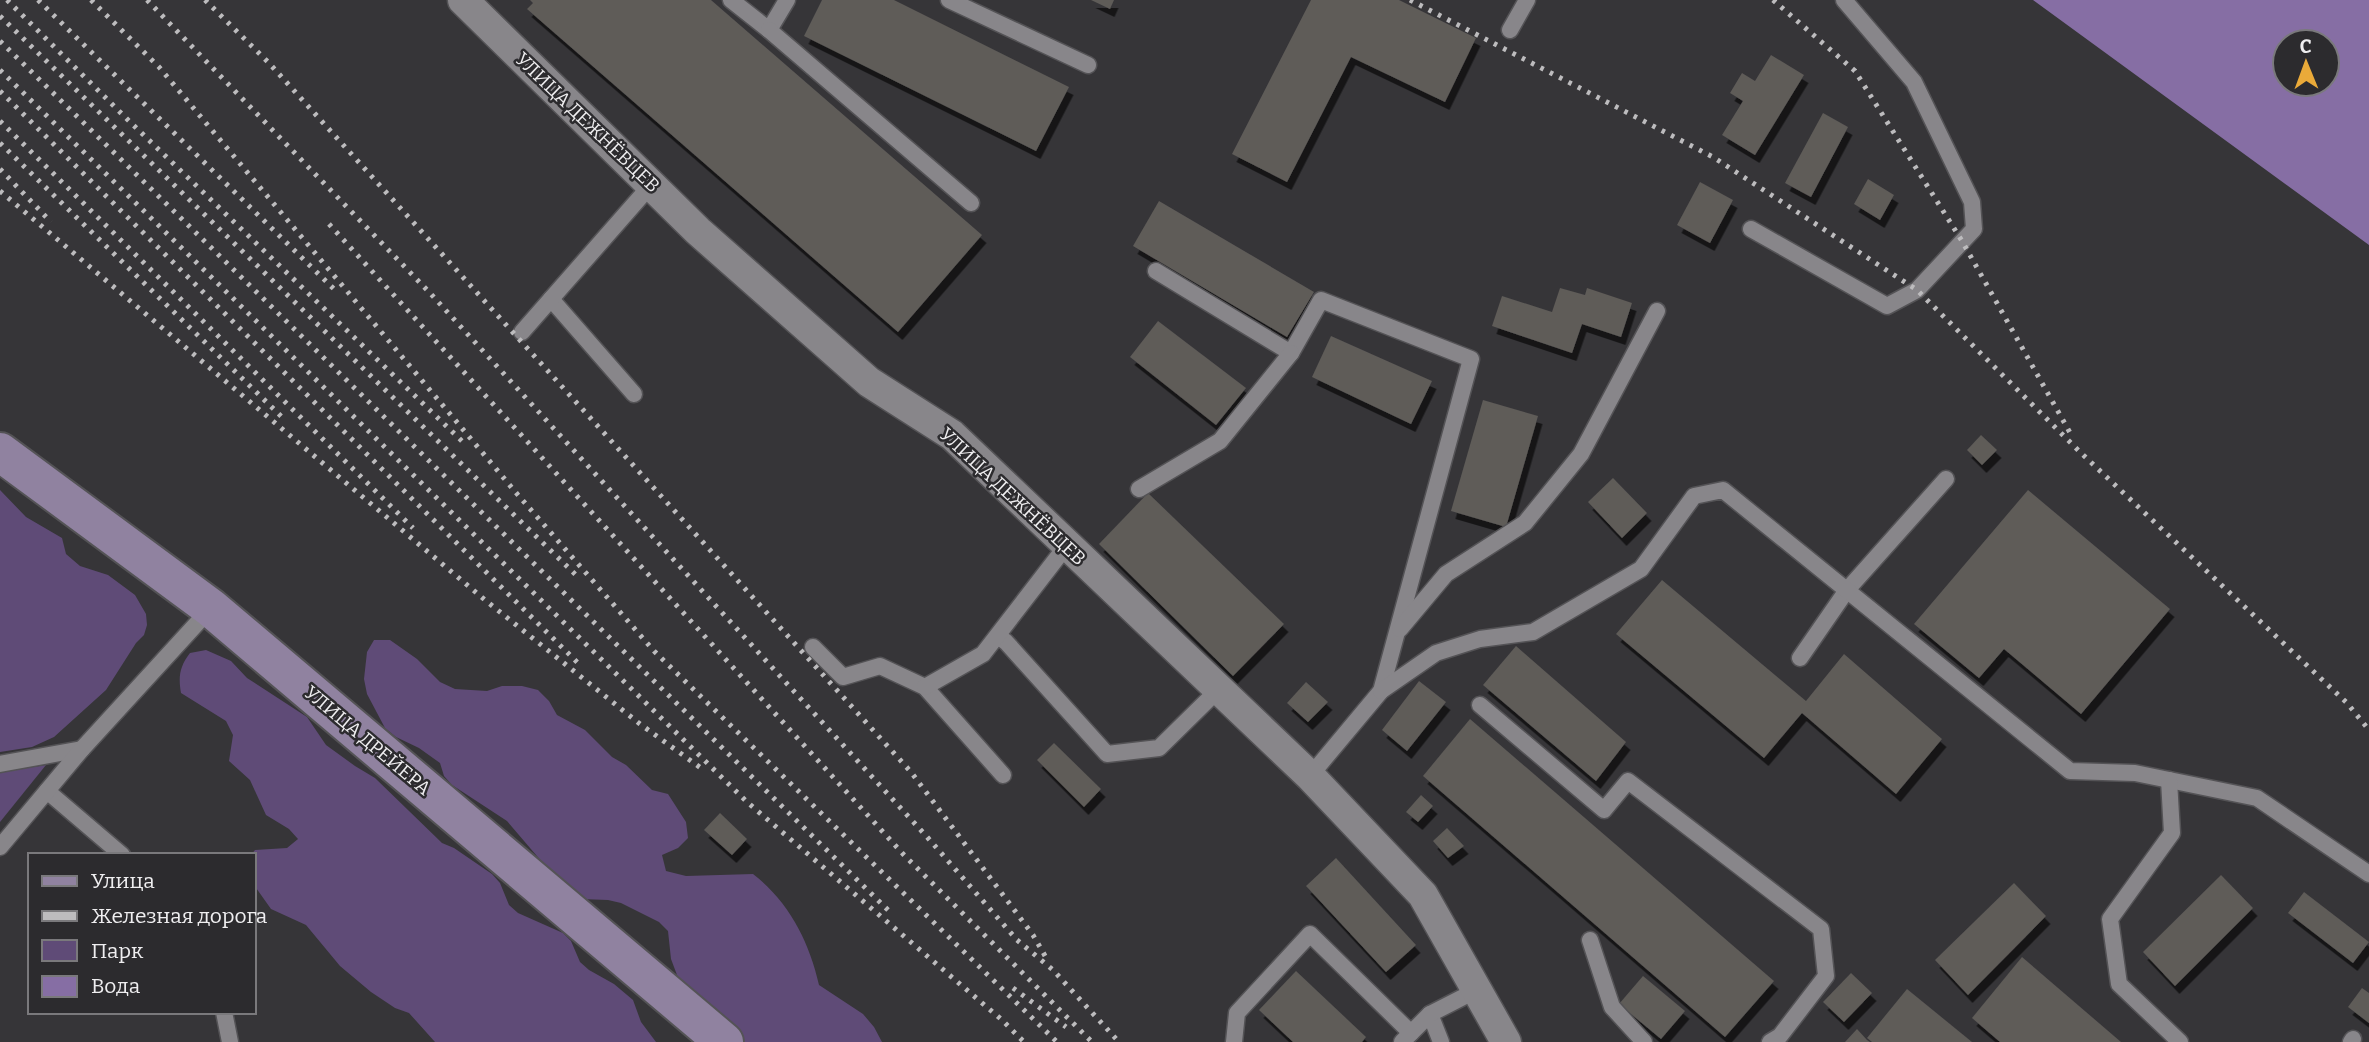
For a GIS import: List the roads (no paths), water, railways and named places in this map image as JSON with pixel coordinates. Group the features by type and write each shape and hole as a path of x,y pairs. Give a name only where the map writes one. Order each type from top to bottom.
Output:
{"main road":[{"name":"УЛИЦА ДРЕЙЕРА","path":"0,452 211,608 724,1042"}],"street":[{"name":"УЛИЦА ДЕЖНЁВЦЕВ","path":"463,0 698,231 869,382 952,435 1310,776 1423,895 1506,1042"}],"lane":[{"path":"731,0 971,203"},
{"path":"769,30 787,0"},
{"path":"949,0 1088,65"},
{"path":"1510,30 1527,0"},
{"path":"1751,229 1887,306 1917,290 1974,229 1972,202 1914,82 1843,0"},
{"path":"522,332 651,185"},
{"path":"1156,271 1291,353"},
{"path":"551,299 634,394"},
{"path":"1139,489 1220,441 1291,353 1321,300 1471,359 1381,691"},
{"path":"1396,633 1446,574 1525,523 1581,454 1657,311"},
{"path":"1800,658 1847,590 1946,479"},
{"path":"1310,776 1381,691 1436,653 1480,639 1533,632 1641,569 1694,496 1723,489 2070,771 2135,773 2257,798 2369,874"},
{"path":"925,687 983,654 1067,545"},
{"path":"0,847 82,749 211,608"},
{"path":"998,636 1107,754 1158,748 1219,689"},
{"path":"813,647 843,677 880,666 925,687 1003,775"},
{"path":"1480,705 1604,810 1629,781 1821,929 1826,976 1780,1036 1770,1042"},
{"path":"0,764 82,749"},
{"path":"2169,780 2172,832 2110,919 2119,984 2180,1042"},
{"path":"47,791 120,853"},
{"path":"1234,1042 1237,1013 1310,934 1407,1037 1430,1014 1477,990"},
{"path":"1590,940 1612,1007 1644,1042"},
{"path":"224,1014 230,1042"},
{"path":"1430,1014 1441,1042"}],"water":[{"path":"2033,0 2369,0 2369,245"}],"railway":[{"path":"7,0 465,444"},
{"path":"38,0 337,292"},
{"path":"91,0 159,67 518,495 654,651 1057,1042"},
{"path":"147,0 430,293 928,838 1017,940 1053,970 1119,1042"},
{"path":"205,0 269,63 911,772 1033,935 1048,961"},
{"path":"1410,0 1713,157 1917,290 2081,453 2347,703 2369,730"},
{"path":"1773,0 1855,71 1962,241 2073,438"},
{"path":"0,16 578,577"},
{"path":"0,41 890,912"},
{"path":"0,70 747,802 1002,1020 1024,1042"},
{"path":"0,91 580,665"},
{"path":"0,121 413,528"},
{"path":"0,143 286,421"},
{"path":"0,169 51,222"},
{"path":"0,191 485,600 640,724 705,771"},
{"path":"329,224 904,855 1092,1042"},
{"path":"1013,988 1066,1027"}]}
